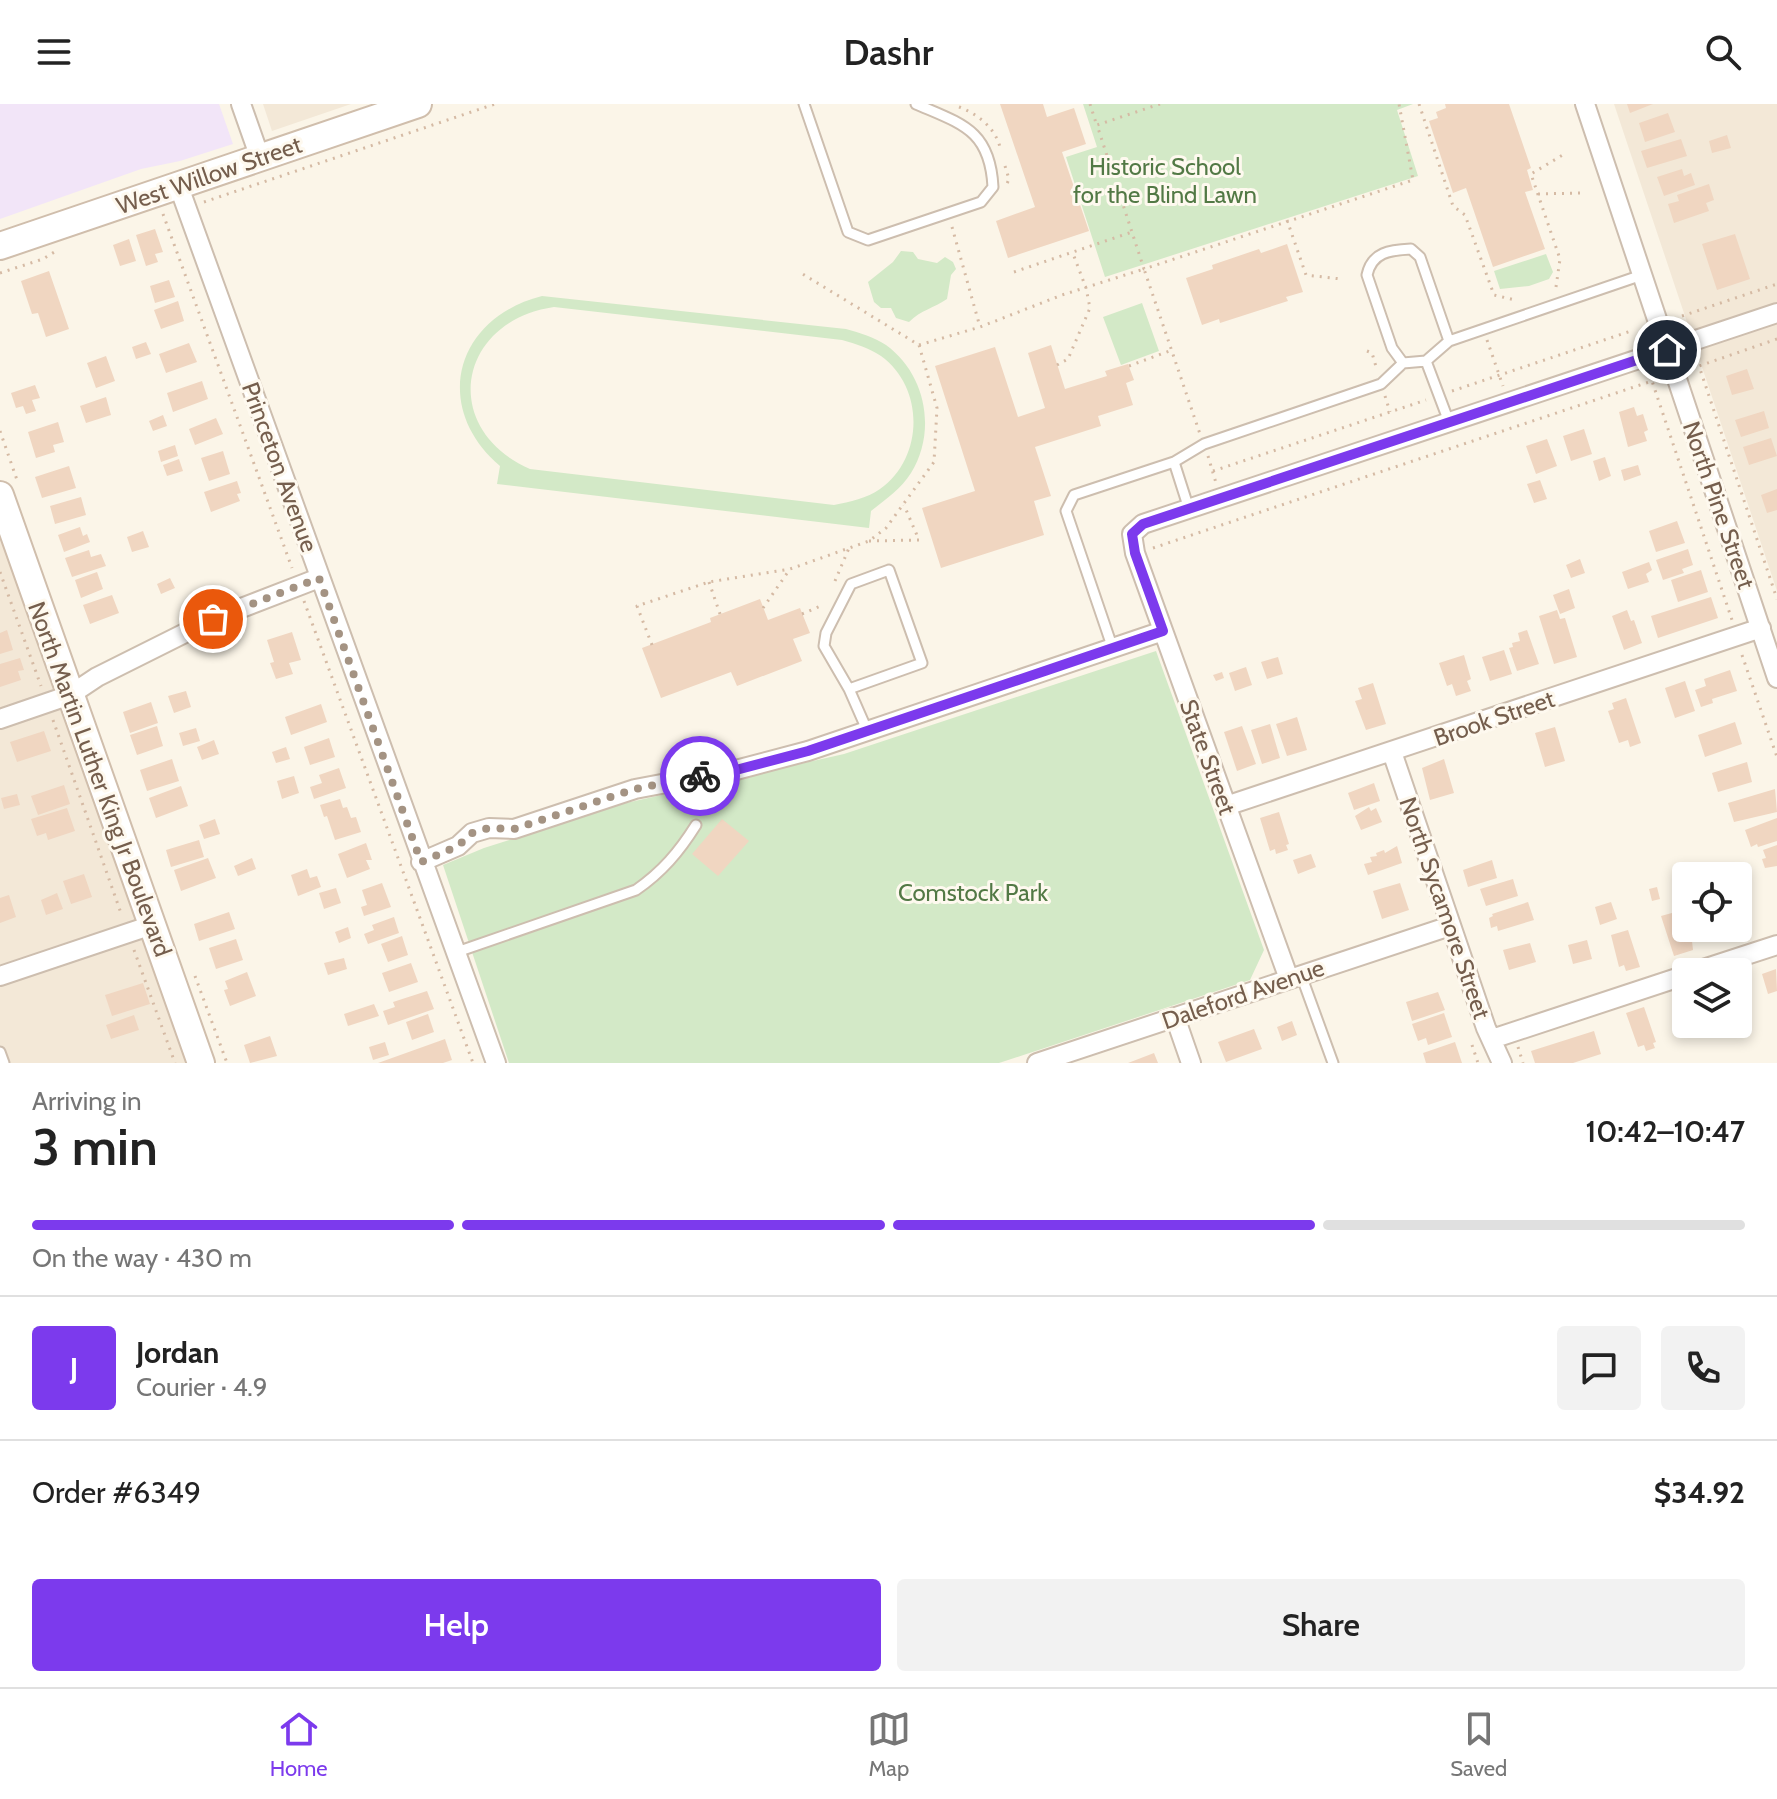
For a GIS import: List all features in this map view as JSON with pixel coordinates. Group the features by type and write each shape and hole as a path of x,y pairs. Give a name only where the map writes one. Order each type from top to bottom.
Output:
{"street":[{"path":"241,104 260,158"},
{"name":"West Willow Street","path":"0,246 418,104"},
{"name":"North Pine Street","path":"1585,104 1777,678"},
{"name":"Princeton Avenue","path":"179,187 496,1063"},
{"path":"1189,509 1777,313"},
{"name":"North Martin Luther King Jr Boulevard","path":"1,502 58,699 140,929 201,1063"},
{"name":"State Street","path":"1189,509 1143,524 1132,534 1135,553 1226,806 1295,977"},
{"path":"0,719 58,699 213,619 319,578"},
{"name":"Brook Street","path":"1226,806 1761,628"},
{"path":"421,862 458,846 472,833 489,828 514,829 635,789 736,770 808,751 1163,631"},
{"name":"North Sycamore Street","path":"1392,752 1486,1028 1502,1063"},
{"name":"Daleford Avenue","path":"1037,1063 1450,926"},
{"path":"0,976 140,929"},
{"path":"1737,958 1777,945"},
{"path":"1492,1039 1672,980"},
{"path":"1175,1017 1191,1063"}],"lane":[{"path":"804,104 848,232 868,240 981,202 993,187 992,172 983,145 968,126 916,104"},
{"path":"1403,363 1392,348 1367,275 1370,263 1376,256 1411,249 1420,257 1449,341"},
{"path":"1113,649 1066,511 1074,495 1174,462 1204,444 1381,384 1403,363 1426,361 1449,341 1642,275"},
{"path":"1426,361 1449,422"},
{"path":"1174,462 1189,509"},
{"path":"849,689 922,663 889,570 851,584 826,633 824,646 849,689 867,730"},
{"path":"454,953 636,890 654,878 677,855 696,825"},
{"path":"1295,977 1333,1063"},
{"path":"0,1052 4,1063"}],"path":[{"path":"204,202 495,104"},
{"path":"1090,104 1204,444"},
{"path":"1097,125 1160,104"},
{"path":"919,345 1413,180 1399,104"},
{"path":"1419,104 1453,206 1465,215 1494,295 1515,300"},
{"path":"1556,287 1560,259 1531,174 1566,153"},
{"path":"1538,194 1580,193"},
{"path":"162,212 473,1063"},
{"path":"1287,220 1306,275 1341,279"},
{"path":"1014,272 1133,232"},
{"path":"957,244 980,327"},
{"path":"1057,365 1068,359 1090,308 1072,251"},
{"path":"652,645 637,606 709,582 790,569 869,541 886,528 934,462 937,408 919,345 801,273"},
{"path":"1682,316 1777,284"},
{"path":"1481,330 1517,426"},
{"path":"1213,471 1634,330"},
{"path":"1777,339 1699,366 1777,599"},
{"path":"1129,366 1172,350"},
{"path":"1153,548 1652,381 1733,621"},
{"path":"869,541 919,540 903,504"},
{"path":"832,590 849,548"},
{"path":"763,608 790,569"},
{"path":"0,572 58,699 140,929 175,1063"},
{"path":"709,582 720,614"},
{"path":"802,614 826,604"},
{"path":"1741,652 1777,757"}],"shaded area":[{"path":"0,104 219,104 233,144 180,161 141,169 0,219"},
{"path":"263,104 351,104 272,131"},
{"path":"1614,104 1777,104 1777,591"},
{"path":"0,505 201,1063 0,1063"}],"green space":[{"name":"Historic School for the Blind Lawn","path":"1083,104 1413,104 1397,110 1418,176 1105,277 1066,157 1097,147"},
{"path":"901,251 913,252 918,259 937,263 945,257 953,262 956,269 951,275 947,299 909,322 896,318 891,308 881,308 874,302 868,282 893,262"},
{"path":"1546,254 1553,272 1549,279 1529,286 1500,289 1494,271"},
{"path":"542,296 846,329 867,336 886,345 900,357 918,387 925,422 919,457 903,484 871,511 869,528 497,484 500,466 478,443 465,418 460,392 462,367 472,344 489,324 512,307","holes":["554,307 842,340 876,353 895,370 906,386 914,423 905,460 894,476 870,495 834,505 530,469 501,451 482,429 472,404 472,378 480,354 497,333 521,316"]},
{"path":"1142,303 1159,351 1121,365 1103,317"},
{"name":"Comstock Park","path":"1156,651 1264,950 1250,980 999,1063 509,1063 443,865 484,848 626,803 844,754"}],"building":[{"path":"1000,104 1043,104 1047,117 1074,108 1086,144 1062,152 1089,231 1008,258 996,221 1035,207"},
{"path":"1445,104 1509,104 1531,168 1527,170 1533,190 1525,192 1545,249 1493,267 1466,188 1453,193 1429,121 1438,118 1436,112 1446,108"},
{"path":"1627,104 1653,104 1630,113"},
{"path":"1668,113 1675,132 1645,142 1639,123"},
{"path":"1727,135 1731,148 1712,153 1709,141"},
{"path":"1681,139 1687,156 1647,168 1641,151"},
{"path":"1682,169 1684,176 1691,173 1695,185 1664,196 1657,177"},
{"path":"1709,184 1714,200 1706,203 1709,211 1674,223 1668,204 1679,201 1677,195"},
{"path":"155,229 163,252 155,254 158,262 146,266 136,235"},
{"path":"1735,234 1750,279 1717,290 1702,244"},
{"path":"129,239 136,261 120,266 113,245"},
{"path":"1287,244 1303,292 1286,297 1288,301 1220,323 1219,319 1202,325 1186,278 1213,269 1212,265 1259,249 1261,253"},
{"path":"49,271 69,329 46,337 38,313 32,314 21,281"},
{"path":"169,280 175,297 155,303 150,286"},
{"path":"178,301 184,321 161,329 154,310"},
{"path":"146,342 151,354 136,359 132,347"},
{"path":"189,343 197,362 166,373 159,354"},
{"path":"1051,345 1065,389 1107,376 1105,371 1128,364 1134,380 1126,383 1133,405 1098,416 1101,426 1035,447 1051,496 1034,501 1044,535 941,568 922,508 975,491 935,366 995,347 1018,417 1045,408 1028,353"},
{"path":"106,356 115,381 96,388 87,363"},
{"path":"1747,369 1754,389 1732,395 1726,376"},
{"path":"202,381 208,399 173,412 167,393"},
{"path":"35,385 40,398 32,400 36,411 26,414 23,406 16,408 11,393"},
{"path":"106,397 111,415 86,423 80,406"},
{"path":"1634,407 1637,416 1643,414 1648,430 1644,432 1647,441 1628,447 1619,412"},
{"path":"1764,411 1769,428 1741,437 1735,420"},
{"path":"163,415 167,426 153,431 149,421"},
{"path":"216,418 223,434 195,445 189,429"},
{"path":"58,422 64,442 53,445 55,452 36,458 28,432"},
{"path":"1584,429 1592,454 1571,461 1563,436"},
{"path":"1771,438 1777,456 1749,465 1743,447"},
{"path":"1547,439 1557,466 1536,474 1526,446"},
{"path":"175,445 178,456 161,462 158,451"},
{"path":"223,451 230,474 209,481 201,458"},
{"path":"1605,457 1611,476 1599,481 1593,461"},
{"path":"179,459 183,471 167,476 163,465"},
{"path":"1638,465 1641,475 1624,481 1621,470"},
{"path":"69,466 76,488 42,498 35,477"},
{"path":"1540,480 1547,499 1534,503 1527,484"},
{"path":"237,481 240,501 211,512 204,492"},
{"path":"1777,489 1777,510 1767,513 1761,495"},
{"path":"81,497 86,515 55,524 50,506"},
{"path":"1677,521 1685,543 1656,552 1649,531"},
{"path":"80,527 83,536 87,534 90,542 64,552 58,535"},
{"path":"143,531 149,547 132,552 127,537"},
{"path":"1688,549 1693,565 1682,569 1684,573 1663,580 1656,560"},
{"path":"89,550 91,557 101,554 106,566 72,577 65,558"},
{"path":"1580,559 1585,573 1571,578 1566,565"},
{"path":"1649,562 1652,570 1646,574 1649,582 1628,589 1622,572"},
{"path":"1701,570 1708,592 1678,602 1671,580"},
{"path":"97,572 103,589 81,598 75,580"},
{"path":"170,578 175,588 161,594 157,584"},
{"path":"1569,589 1575,608 1560,614 1553,595"},
{"path":"112,595 119,613 90,624 83,605"},
{"path":"1711,597 1718,618 1658,638 1651,616"},
{"path":"760,599 768,620 800,608 810,633 793,639 802,661 737,686 731,672 661,698 642,648 711,622 710,618"},
{"path":"1557,610 1560,619 1565,618 1577,657 1554,664 1539,616"},
{"path":"1627,610 1642,643 1624,650 1612,616"},
{"path":"7,630 13,650 0,654 0,633"},
{"path":"1527,630 1539,664 1517,671 1509,648 1513,647 1512,643 1520,641 1518,633"},
{"path":"292,632 301,660 289,663 293,674 276,679 267,640"},
{"path":"1504,650 1512,674 1490,681 1482,657"},
{"path":"1464,655 1471,691 1456,696 1452,684 1447,686 1439,663"},
{"path":"1278,657 1283,674 1267,679 1261,662"},
{"path":"20,658 24,670 18,671 21,680 0,687 0,664"},
{"path":"1246,667 1252,685 1235,691 1229,673"},
{"path":"1730,670 1737,691 1712,699 1713,703 1701,707 1695,690 1706,686 1704,679"},
{"path":"1222,672 1224,678 1216,681 1213,675"},
{"path":"1685,681 1695,711 1675,718 1665,688"},
{"path":"1373,683 1386,724 1366,730 1355,701 1362,699 1358,688"},
{"path":"186,691 191,707 174,713 168,696"},
{"path":"1626,698 1641,743 1630,747 1628,740 1619,743 1608,711 1614,709 1612,703"},
{"path":"151,702 158,723 130,733 123,712"},
{"path":"321,704 327,722 291,735 285,717"},
{"path":"1297,717 1307,750 1287,756 1276,724"},
{"path":"1735,722 1742,744 1705,757 1698,735"},
{"path":"1270,724 1280,758 1262,764 1251,730"},
{"path":"157,726 163,746 137,755 130,735"},
{"path":"1242,726 1256,764 1237,771 1224,732"},
{"path":"1555,727 1565,761 1545,767 1535,733"},
{"path":"196,728 200,741 183,746 179,733"},
{"path":"44,731 51,751 17,762 10,742"},
{"path":"329,738 335,757 310,765 304,747"},
{"path":"214,740 219,754 202,760 197,747"},
{"path":"286,747 290,759 276,763 272,752"},
{"path":"172,759 179,781 147,791 140,770"},
{"path":"1444,759 1454,793 1430,800 1422,768"},
{"path":"1747,762 1752,782 1718,792 1712,773"},
{"path":"339,768 346,788 314,799 310,787 322,783 319,775"},
{"path":"294,776 299,793 282,799 277,781"},
{"path":"1374,783 1380,801 1354,810 1348,793"},
{"path":"64,785 70,804 38,815 31,796"},
{"path":"181,786 188,806 156,818 149,798"},
{"path":"1775,789 1777,812 1734,822 1728,803"},
{"path":"17,794 20,805 4,809 1,798"},
{"path":"340,799 351,818 356,817 361,832 335,840 320,805"},
{"path":"1369,807 1371,811 1376,808 1382,822 1361,830 1355,816"},
{"path":"67,808 75,831 48,840 46,833 37,836 31,819"},
{"path":"1279,812 1289,844 1286,845 1288,850 1276,854 1275,849 1270,851 1260,818"},
{"path":"1777,818 1777,841 1751,847 1745,830"},
{"path":"215,819 220,834 204,839 199,825"},
{"path":"722,819 749,841 718,876 692,854"},
{"path":"199,840 204,857 171,867 166,850"},
{"path":"366,843 372,860 366,860 370,869 347,878 338,854"},
{"path":"1777,845 1777,866 1765,868 1763,850"},
{"path":"1397,846 1402,863 1368,875 1364,864 1372,862 1370,857"},
{"path":"1311,854 1316,867 1298,874 1293,860"},
{"path":"208,858 216,878 181,891 174,870"},
{"path":"252,858 256,869 238,876 234,866"},
{"path":"1492,860 1497,878 1468,887 1463,870"},
{"path":"307,869 310,878 317,876 321,887 298,896 291,875"},
{"path":"84,874 92,897 71,904 63,881"},
{"path":"1513,879 1518,896 1486,906 1480,889"},
{"path":"382,883 391,907 364,916 361,907 367,905 362,890"},
{"path":"1400,883 1409,910 1382,919 1373,891"},
{"path":"1657,887 1660,899 1652,901 1649,889"},
{"path":"336,888 341,903 324,909 319,893"},
{"path":"57,893 63,909 46,915 41,900"},
{"path":"9,895 16,917 0,923 0,898"},
{"path":"1528,902 1534,920 1498,931 1497,926 1491,928 1489,918 1492,914"},
{"path":"1611,902 1617,919 1600,925 1595,907"},
{"path":"229,912 235,929 199,941 194,924"},
{"path":"1672,913 1672,942 1692,942 1693,950 1674,956 1661,916"},
{"path":"394,917 399,933 368,944 364,934 374,930 372,925"},
{"path":"348,927 351,938 339,943 335,932"},
{"path":"1628,930 1640,967 1626,971 1624,965 1619,967 1611,935"},
{"path":"402,936 408,955 388,962 381,944"},
{"path":"236,939 243,960 216,969 209,948"},
{"path":"1587,940 1592,959 1573,964 1568,945"},
{"path":"1530,943 1536,962 1509,970 1503,950"},
{"path":"344,958 347,969 328,975 324,963"},
{"path":"411,963 418,982 389,992 382,973"},
{"path":"1776,969 1777,991 1768,994 1762,974"},
{"path":"247,972 256,996 230,1006 224,990 228,989 225,981"},
{"path":"143,983 150,1004 112,1016 105,995"},
{"path":"427,991 434,1009 388,1025 383,1011 395,1007 393,1002"},
{"path":"1438,992 1445,1010 1412,1021 1406,1002"},
{"path":"374,1004 379,1016 348,1026 344,1014"},
{"path":"1644,1007 1656,1042 1653,1043 1655,1048 1646,1051 1644,1045 1638,1047 1626,1013"},
{"path":"1444,1013 1452,1037 1428,1045 1426,1038 1418,1041 1412,1024"},
{"path":"428,1014 434,1032 412,1040 406,1022"},
{"path":"134,1015 139,1030 111,1039 106,1025"},
{"path":"1292,1021 1297,1035 1282,1041 1277,1027"},
{"path":"1254,1029 1262,1049 1226,1062 1218,1042"},
{"path":"1594,1031 1601,1054 1573,1063 1535,1063 1531,1051"},
{"path":"270,1036 277,1056 250,1063 244,1045"},
{"path":"445,1039 452,1060 443,1063 378,1063"},
{"path":"385,1042 389,1055 373,1060 369,1047"},
{"path":"1455,1042 1462,1063 1426,1063 1423,1053"},
{"path":"1154,1053 1158,1063 1128,1063"}],"way so far":[{"path":"213,619 319,578 421,862 458,846 472,833 489,828 514,829 635,789 700,776"}],"route":[{"path":"700,776 808,751 1163,631 1135,553 1132,534 1143,524 1667,350"}]}
